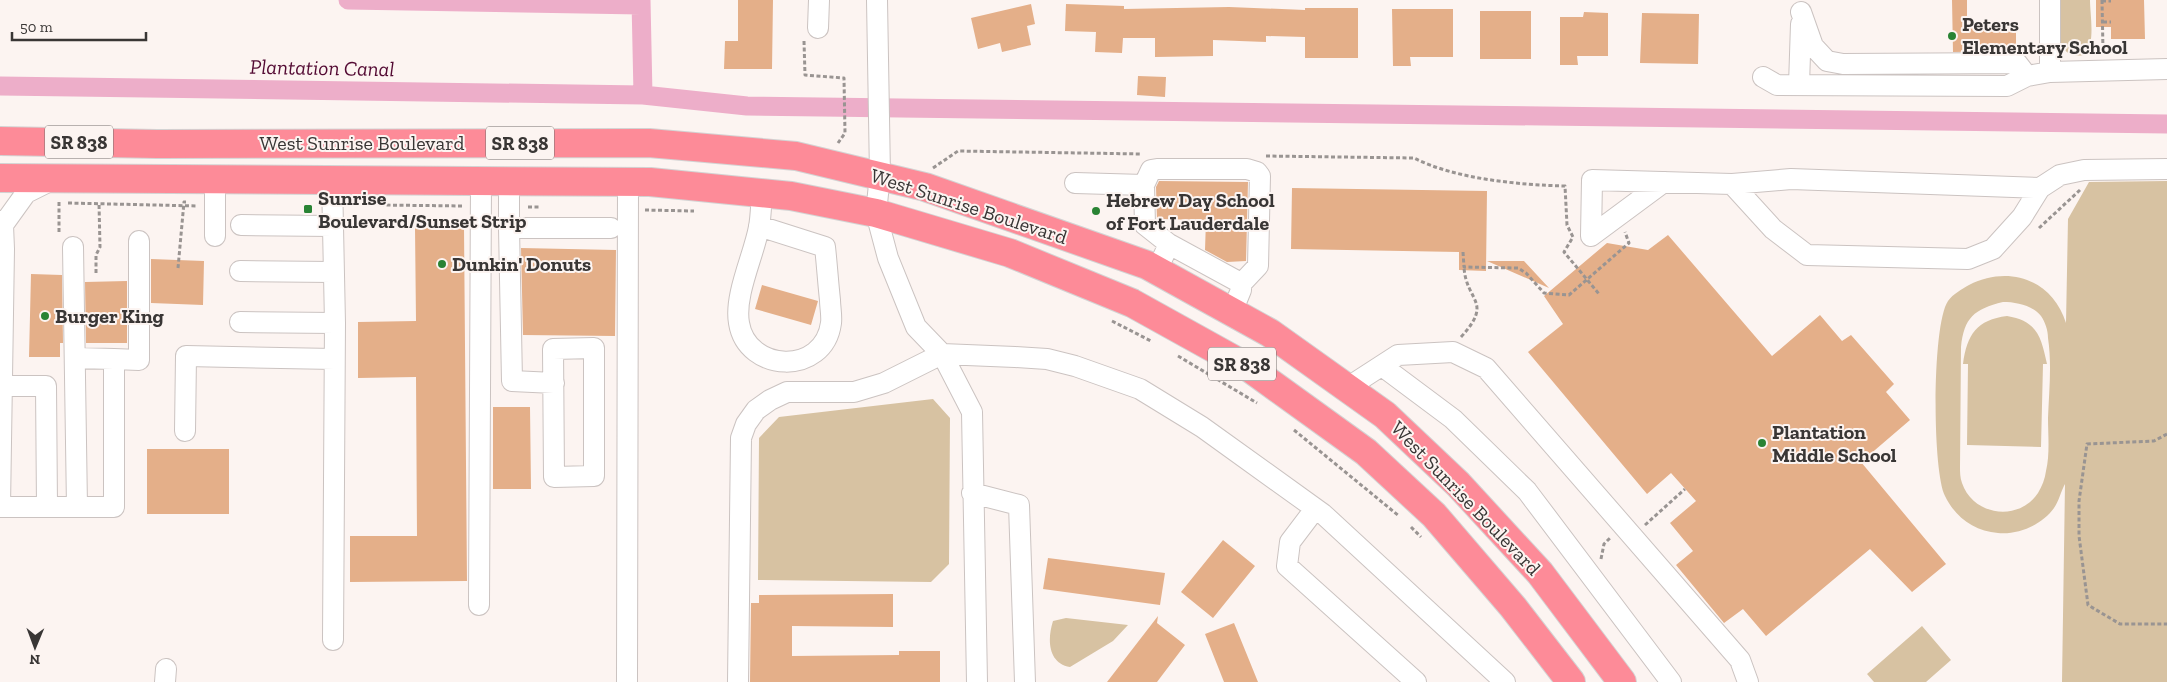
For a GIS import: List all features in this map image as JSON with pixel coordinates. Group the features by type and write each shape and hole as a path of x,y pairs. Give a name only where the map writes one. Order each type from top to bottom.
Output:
{"highway":[{"name":"West Sunrise Boulevard","path":"0,141 649,143 796,156 925,187 1157,270 1270,333 1385,415 1458,484 1540,573 1622,682"},
{"name":"West Sunrise Boulevard","path":"0,178 628,182 791,196 876,213 1010,252 1132,304 1250,369 1366,452 1434,515 1513,607 1571,682"},
{"path":"1066,276 1080,271 1101,274 1195,321 1216,320 1232,312"}],"street":[{"path":"811,33 819,0"},
{"path":"877,0 880,175 876,213 888,258 916,327 942,354 972,412 977,682"},
{"path":"2050,0 2050,72"},
{"path":"1801,6 1813,46 1827,61 1843,64 2017,63 2027,76"},
{"path":"1799,85 1801,6"},
{"path":"1763,77 1777,85 2007,86 2027,76 2050,72 2167,69"},
{"path":"1232,312 1241,290 1241,284 1258,266 1260,176 1257,172 1247,169 1151,170 1144,185 1145,225 1169,244 1241,284"},
{"path":"1732,184 1773,229 1807,255 1968,259 1993,249 2022,217 2040,188 2060,175 2084,170 2167,169"},
{"path":"55,178 26,193 2,223 0,507 114,507 114,359"},
{"path":"215,179 215,236"},
{"path":"332,179 334,323 333,640"},
{"path":"1664,182 1732,184 1791,179 2040,188"},
{"path":"479,605 481,181"},
{"path":"508,181 512,381 554,383"},
{"path":"627,682 628,182"},
{"path":"1075,183 1144,185"},
{"path":"759,226 825,247 832,323 819,349 804,359 789,363 772,359 753,350 743,338 738,307 759,226 762,193"},
{"path":"241,225 333,226"},
{"path":"509,228 611,228"},
{"path":"75,358 139,360 139,241"},
{"path":"1157,270 1169,244"},
{"path":"73,248 77,507"},
{"path":"240,271 332,272"},
{"path":"240,322 334,323"},
{"path":"594,348 594,476 554,477 554,383 553,349 594,348"},
{"path":"1347,388 1398,356 1453,352 1486,368 1740,660 1748,682"},
{"path":"738,682 741,438 746,424 756,410 770,400 787,392 854,392 884,383 942,354 1048,360 1082,369 1140,389 1202,427 1315,509 1506,682"},
{"path":"185,431 186,356 334,359"},
{"path":"1382,366 1453,419 1527,491 1671,682"},
{"path":"1,386 46,386 47,507"},
{"path":"972,493 1019,505 1025,682"},
{"path":"1315,509 1290,542 1287,566 1416,682"}],"path":[{"path":"2103,51 2102,0 2111,1"},
{"path":"2103,22 2111,22"},
{"path":"811,33 805,75 842,77 845,83 845,133 833,146"},
{"path":"931,170 958,151 1147,154"},
{"path":"1256,156 1414,158 1430,166 1518,184 1566,186 1567,225 1573,237 1564,252 1598,294"},
{"path":"20,202 214,207"},
{"path":"96,274 96,255 100,247 99,203"},
{"path":"1456,340 1469,328 1476,317 1478,306 1464,277 1463,252"},
{"path":"1464,267 1518,268 1526,272 1544,293 1570,295 1588,281"},
{"path":"1107,318 1158,345"},
{"path":"1175,354 1258,404"},
{"path":"1290,427 1352,475 1400,517"},
{"path":"2167,434 2154,441 2087,444 2079,501 2080,536 2088,604 2120,624 2167,624"},
{"path":"1407,523 1427,543"}],"shaded area":[{"path":"2058,0 2090,0 2091,37 2088,50 2084,55 2074,55 2067,52 2062,46 2058,28"},
{"path":"2167,181 2167,682 2062,682 2065,484 2056,505 2043,519 2029,528 2014,532 1998,533 1989,532 1966,522 1949,504 1941,481 1936,429 1937,366 1939,338 1943,315 1948,301 1963,288 1984,279 2000,276 2014,277 2028,280 2051,296 2060,308 2066,323 2068,219 2089,182","holes":["2003,302 2023,305 2033,309 2041,316 2047,329 2050,368 2048,451 2045,477 2038,493 2030,502 2020,508 2009,511 1997,511 1976,503 1962,483 1960,467 1962,337 1972,316 1985,308"]},
{"path":"2007,316 2025,322 2036,331 2045,354 2047,364 2043,364 2041,447 1967,445 1968,364 1963,364 1967,344 1975,330 1981,325"},
{"path":"933,399 950,418 949,564 931,582 758,580 759,438 779,417"},
{"path":"1066,618 1128,625 1113,641 1070,667 1057,661 1053,656 1050,643 1053,621"},
{"path":"1922,626 1951,660 1926,682 1874,682 1867,674"}],"building":[{"path":"738,0 773,0 772,69 724,69 725,41 738,41"},
{"path":"1952,0 1967,0 1967,22 2016,21 2016,51 1953,52"},
{"path":"2096,0 2144,0 2145,39 2111,39 2111,27 2096,27"},
{"path":"1031,4 1035,24 1027,26 1031,45 1002,52 1000,43 978,49 971,18"},
{"path":"1066,4 1124,6 1124,9 1229,7 1305,10 1305,8 1358,8 1358,58 1305,58 1305,37 1266,36 1266,42 1213,40 1213,56 1155,57 1155,38 1123,38 1122,53 1095,52 1096,32 1065,31"},
{"path":"1392,9 1453,9 1453,57 1410,57 1411,66 1393,66"},
{"path":"1480,11 1531,11 1531,59 1480,59"},
{"path":"1584,12 1608,13 1608,56 1577,56 1578,65 1560,65 1560,17 1583,17"},
{"path":"1642,13 1699,14 1698,64 1640,63"},
{"path":"1138,76 1166,77 1165,97 1137,95"},
{"path":"1159,181 1248,182 1246,261 1227,262 1205,250 1206,220 1157,219 1156,187"},
{"path":"1292,188 1487,191 1486,271 1459,270 1459,252 1291,249"},
{"path":"464,227 467,581 350,582 350,536 417,536 416,377 358,378 358,322 416,321 415,228"},
{"path":"1668,235 1772,356 1820,315 1842,341 1851,335 1894,384 1886,392 1910,420 1861,462 1946,564 1912,592 1870,549 1766,636 1743,609 1724,623 1676,565 1693,551 1670,523 1696,501 1671,473 1647,494 1528,352 1563,324 1544,296 1607,243 1648,250"},
{"path":"521,248 616,250 615,336 523,335"},
{"path":"151,259 204,261 203,305 151,303"},
{"path":"1487,261 1524,261 1549,288"},
{"name":"Burger King","path":"31,274 62,275 63,343 60,343 60,357 29,357"},
{"path":"127,281 127,343 86,343 85,282"},
{"path":"762,285 818,301 811,325 755,309"},
{"path":"493,407 530,407 531,489 493,489"},
{"path":"147,449 229,449 229,514 147,514"},
{"path":"1223,540 1255,566 1213,618 1181,592"},
{"path":"1048,558 1165,573 1160,605 1043,589"},
{"path":"893,594 893,627 792,626 792,656 899,655 899,651 940,651 940,682 750,682 751,603 759,603 759,595"},
{"path":"1158,616 1157,623 1185,645 1157,682 1107,682"},
{"path":"1234,623 1258,682 1224,682 1205,634"}],"waterway":[{"path":"348,0 641,5"},
{"path":"641,0 643,95"},
{"name":"Plantation Canal","path":"0,86 643,95 747,106 2167,124"}],"place":[{"name":"Peters Elementary School","path":"1952,36"},
{"name":"Sunrise Boulevard/Sunset Strip","path":"308,209"},
{"name":"Hebrew Day School of Fort Lauderdale","path":"1096,211"},
{"name":"Dunkin' Donuts","path":"442,264"},
{"name":"Burger King","path":"45,316"},
{"name":"Plantation Middle School","path":"1762,443"}]}
